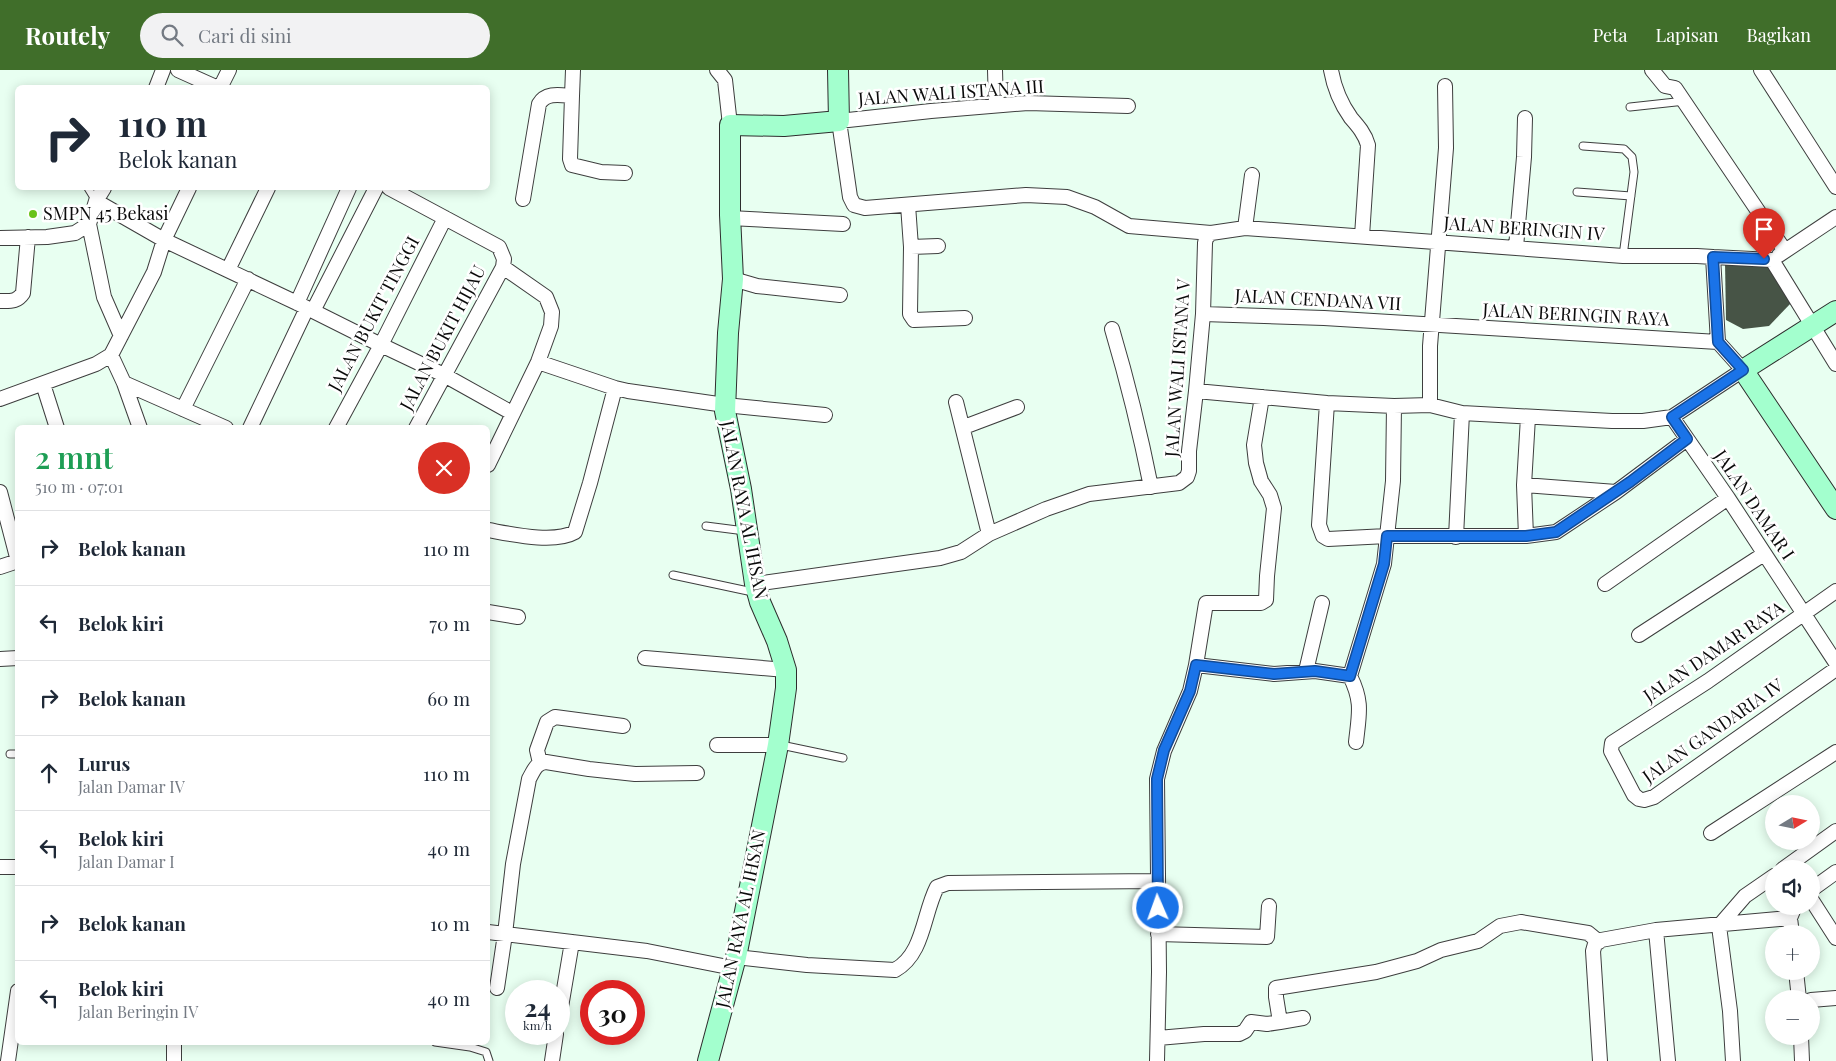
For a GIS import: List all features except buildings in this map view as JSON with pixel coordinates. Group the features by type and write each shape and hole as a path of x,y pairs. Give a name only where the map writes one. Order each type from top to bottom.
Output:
{"street":[{"path":"157,85 163,70"},
{"path":"178,70 212,85"},
{"path":"221,85 229,70"},
{"path":"573,70 570,159 572,165 601,172 625,173"},
{"name":"JALAN RAYA AL IHSAN","path":"711,1060 735,962 778,745 786,688 786,670 777,640 753,590 747,532 725,408 728,333 733,279 730,218 730,125 725,80 717,70"},
{"path":"730,125 784,126 839,121 838,70"},
{"path":"995,70 996,105"},
{"path":"1331,70 1334,86 1351,117 1366,136 1368,145 1362,236"},
{"path":"1652,70 1665,86 1675,88 1685,101 1785,251"},
{"path":"1762,70 1836,187"},
{"path":"1430,405 1432,325 1446,148 1445,86"},
{"path":"523,199 539,104 547,96 572,96"},
{"name":"JALAN WALI ISTANA III","path":"1128,106 1028,103 839,121 850,197 854,205 865,208 1026,195 1067,197 1095,206 1129,226 1211,232"},
{"path":"1516,247 1524,157 1525,118"},
{"path":"1245,228 1252,175"},
{"path":"103,190 96,201 89,224 104,297 121,336"},
{"path":"0,399 96,364 110,355 154,272 164,240 188,190"},
{"path":"228,270 267,190"},
{"path":"251,425 306,307 348,190"},
{"path":"306,307 375,190"},
{"path":"393,190 499,247 504,259 503,267 546,296 552,312 551,326 538,362 490,461"},
{"path":"96,201 164,240 306,307 444,376 512,413"},
{"path":"908,205 911,247 910,314 912,318 914,320 965,318"},
{"path":"1836,217 1772,260 1836,364"},
{"name":"JALAN BUKIT TINGGI","path":"338,425 381,345 445,218"},
{"path":"730,218 844,224"},
{"path":"0,238 47,237 75,233 89,224"},
{"name":"JALAN BERINGIN IV","path":"1211,232 1245,228 1623,256 1697,256 1772,260"},
{"name":"JALAN WALI ISTANA V","path":"753,590 940,558 961,552 989,534 1089,494 1179,483 1186,477 1189,471 1189,451 1203,314 1205,243 1206,238 1211,232"},
{"path":"0,301 11,302 19,299 23,293 28,238"},
{"path":"911,247 938,246"},
{"path":"1713,257 1718,342 1743,370 1836,509"},
{"name":"JALAN BUKIT HIJAU","path":"418,425 503,267"},
{"path":"733,279 757,286 840,295"},
{"path":"183,408 248,280"},
{"path":"1196,391 1327,403 1394,406 1430,405 1462,413 1643,421 1672,417 1836,310"},
{"name":"JALAN CENDANA VII","path":"1203,314 1324,318 1432,325"},
{"name":"JALAN BERINGIN RAYA","path":"1432,325 1718,342"},
{"path":"1112,329 1137,417 1151,487"},
{"path":"110,355 124,384 139,425"},
{"path":"538,362 616,388 725,408 826,415"},
{"path":"43,384 56,425"},
{"path":"124,384 220,425"},
{"path":"490,530 542,537 566,537 575,532 616,388"},
{"path":"1157,1061 1157,779 1164,750 1190,691 1206,603 1261,603 1266,600 1274,508 1270,495 1261,481 1254,445 1262,397"},
{"path":"956,402 964,427 989,534"},
{"path":"1327,403 1319,525 1323,536 1328,539 1387,536 1526,536 1556,532 1616,492 1687,439"},
{"path":"1356,742 1360,709 1358,692 1350,676 1384,564 1393,481 1394,406"},
{"path":"964,427 1017,407"},
{"path":"1456,537 1462,413"},
{"path":"1526,536 1524,485 1528,417"},
{"name":"JALAN DAMAR I","path":"1672,417 1728,498 1836,663"},
{"path":"1524,485 1616,492"},
{"path":"0,492 15,550"},
{"path":"1606,584 1728,498"},
{"path":"1640,635 1764,554"},
{"path":"0,567 15,563"},
{"name":"JALAN DAMAR RAYA","path":"1612,743 1708,681 1836,591"},
{"path":"1306,671 1322,602"},
{"path":"490,612 518,617"},
{"path":"0,659 15,658"},
{"path":"645,658 786,670"},
{"path":"1196,665 1274,674 1306,671 1350,676"},
{"name":"JALAN GANDARIA IV","path":"1612,743 1611,751 1634,795 1638,799 1654,797 1836,669"},
{"path":"540,763 537,750 547,722 555,717 624,726"},
{"path":"717,745 778,745"},
{"path":"1711,833 1836,752"},
{"path":"497,988 513,864 529,779 535,767 540,763 546,762 635,774 697,773"},
{"path":"1796,860 1836,831"},
{"path":"0,867 15,867"},
{"path":"1820,884 1836,872"},
{"path":"490,932 735,962 895,970 905,964 917,947 931,899 937,887 948,883 1157,881"},
{"path":"1733,1061 1730,1011 1719,926 1745,896 1765,882"},
{"path":"1158,934 1267,937 1269,906"},
{"path":"1820,913 1836,938"},
{"path":"1597,943 1656,930 1719,926 1776,915"},
{"path":"1280,1022 1276,988 1384,970 1441,950 1478,941 1500,926 1520,922 1550,926 1588,933 1597,943"},
{"path":"1656,930 1668,1061"},
{"path":"566,980 572,942"},
{"path":"1597,943 1593,951 1600,1061"},
{"path":"1820,999 1836,998"},
{"path":"8,1061 15,1011"},
{"path":"1158,1038 1204,1034 1239,1034 1245,1031 1251,1022 1267,1024 1303,1018"},
{"path":"174,1045 174,1061"},
{"path":"552,1061 554,1045"},
{"path":"1801,1045 1802,1061"}],"lane":[{"path":"1630,107 1685,101"},
{"path":"1583,146 1624,149 1632,157 1634,172 1623,256"},
{"path":"89,190 96,201"},
{"path":"1577,192 1631,196"},
{"path":"706,526 747,532"},
{"path":"673,575 753,590"},
{"path":"778,745 843,758"},
{"path":"456,1045 486,1052 489,1061"}],"place":[{"name":"SMPN 45 Bekasi","path":"33,214"}],"route":[{"path":"1158,908 1157,779 1164,750 1190,691 1196,665 1274,674 1315,671 1350,676 1384,564 1387,536 1526,536 1556,532 1630,482 1687,439 1672,417 1743,370 1718,342 1713,257 1764,259"}]}
